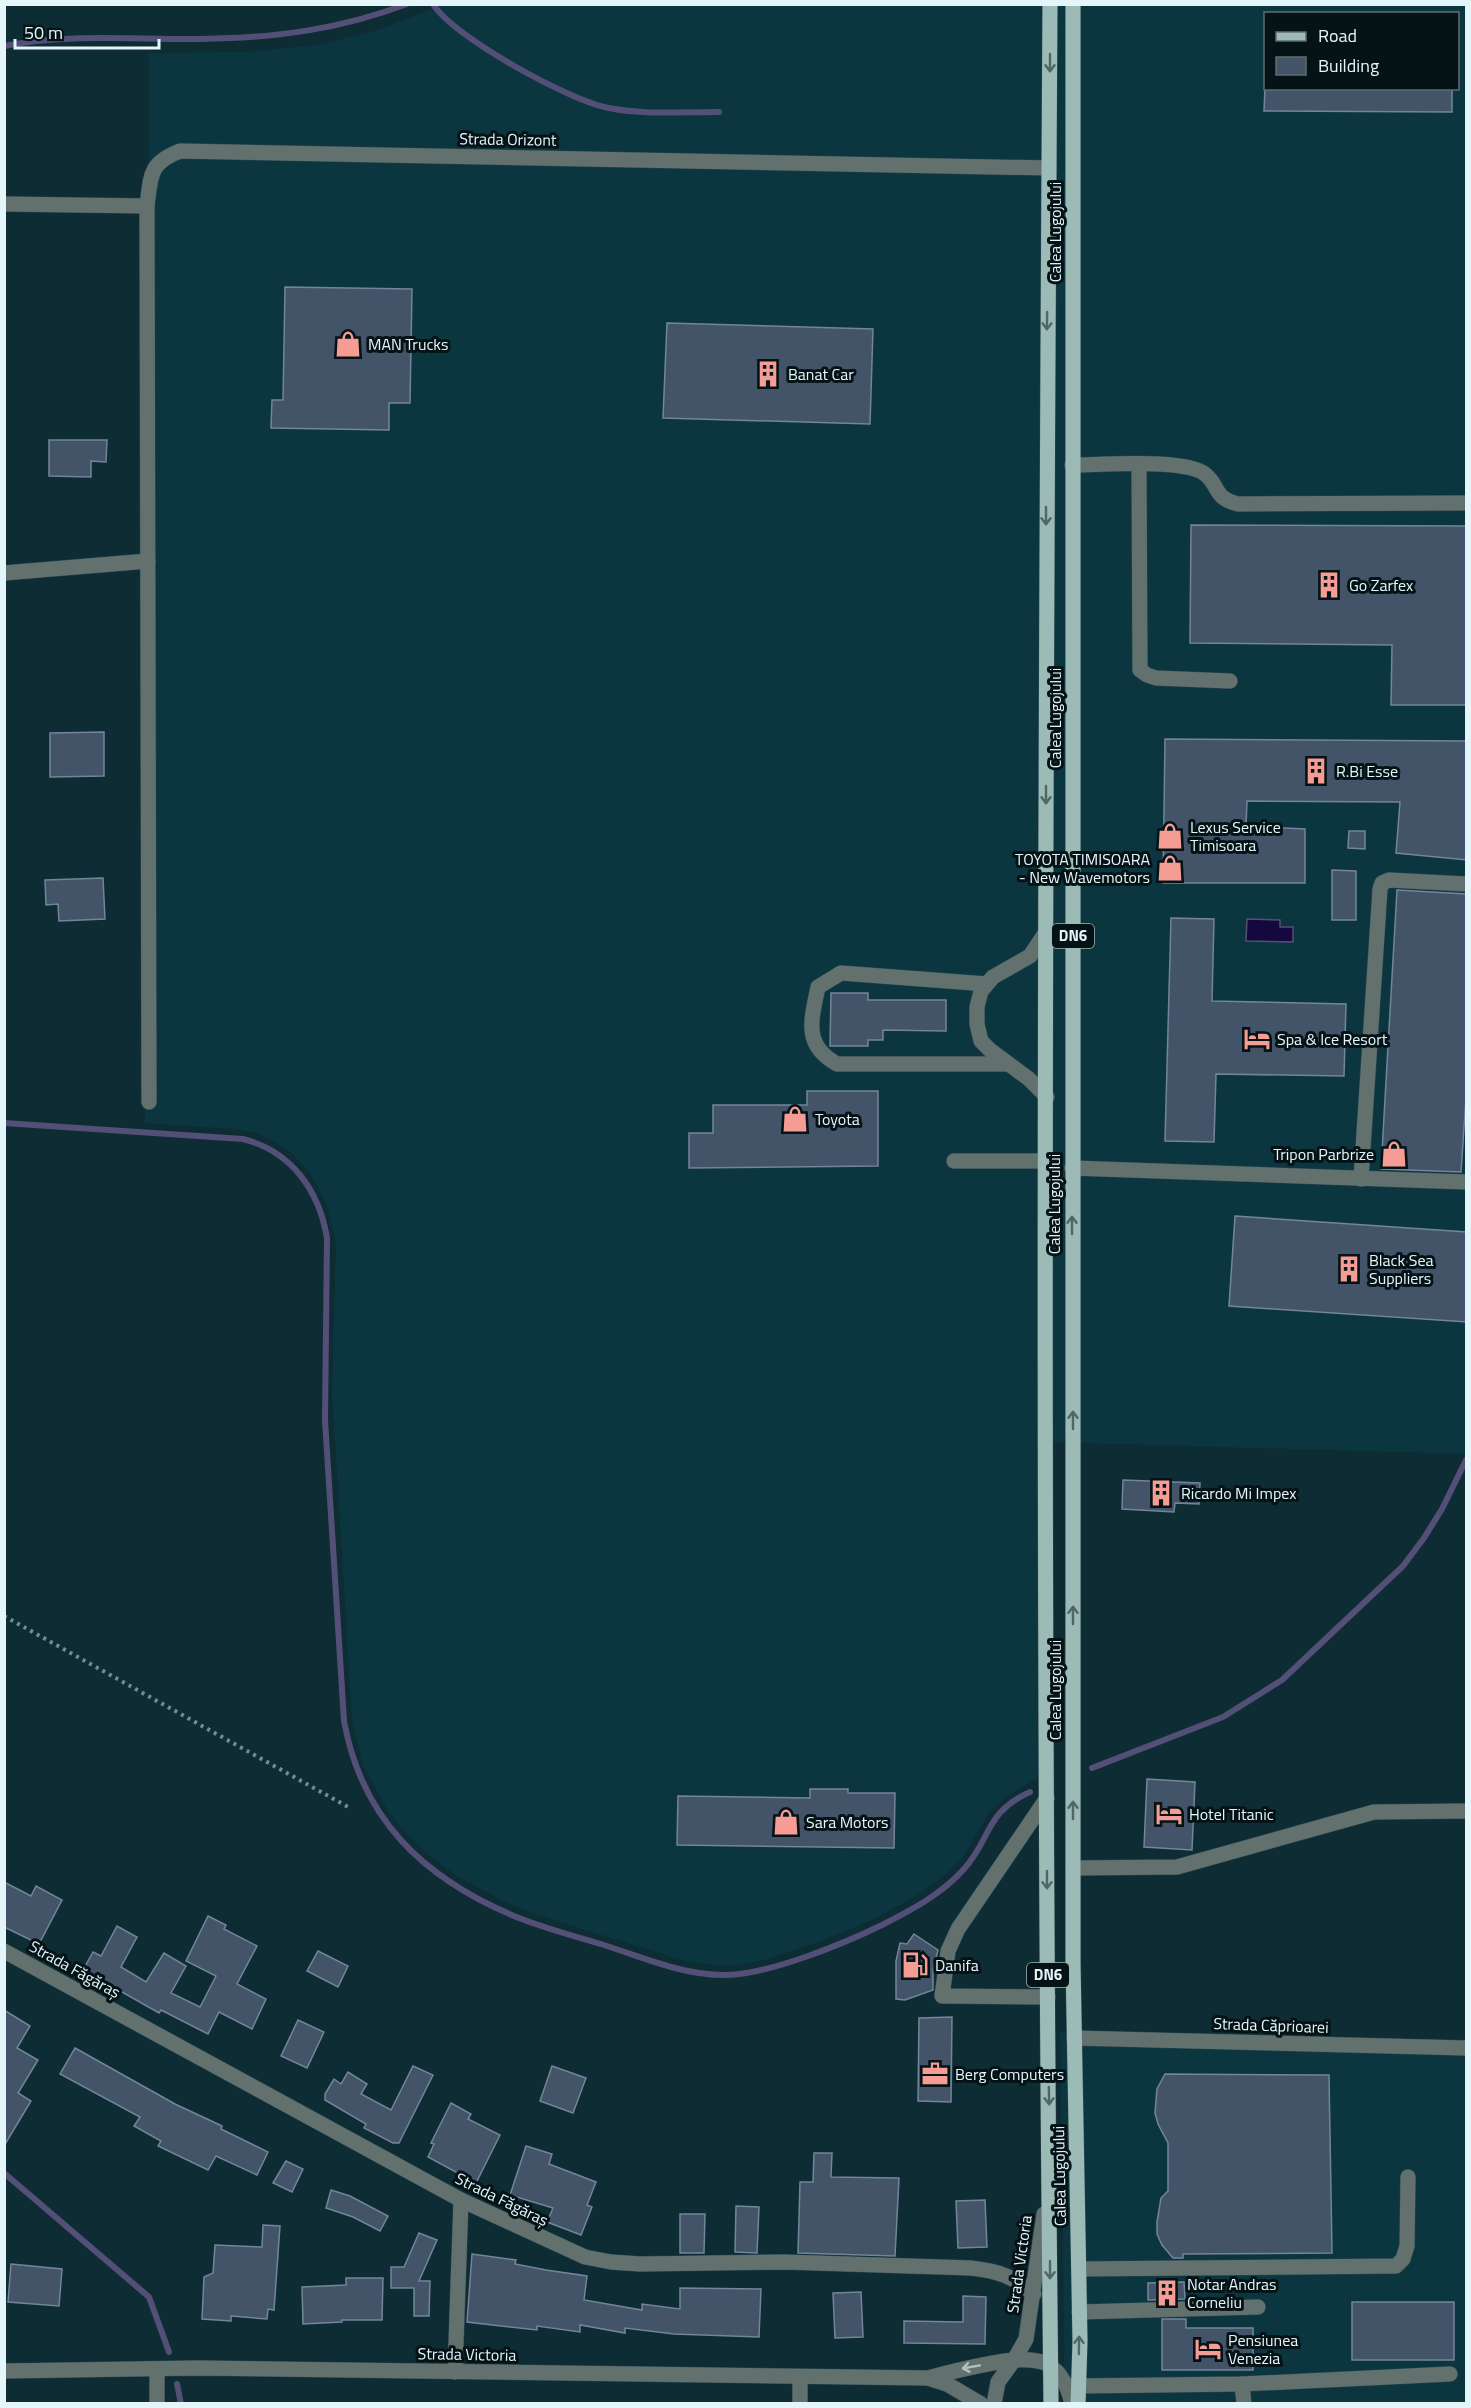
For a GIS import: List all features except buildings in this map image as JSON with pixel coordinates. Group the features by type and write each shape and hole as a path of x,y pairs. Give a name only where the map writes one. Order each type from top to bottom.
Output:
{"main road":[{"name":"Calea Lugojului","path":"1050,4 1046,448 1046,932 1047,1798 1052,2403"},
{"name":"Calea Lugojului","path":"1073,4 1073,1868 1079,2269 1078,2403"}],"street":[{"name":"Strada Orizont","path":"149,1102 147,206 151,171 163,158 180,151 1049,168"},
{"path":"4,204 147,206"},
{"path":"1072,465 1177,464 1205,474 1225,501 1238,504 1467,502"},
{"path":"1139,465 1140,670 1156,678 1230,681"},
{"path":"4,573 148,561"},
{"path":"1361,1179 1382,883 1389,880 1467,884"},
{"path":"1046,932 1030,956 993,977 981,991 977,1007 977,1024 981,1041 1029,1079 1047,1097"},
{"path":"987,984 840,973 818,987 813,1013 813,1039 822,1055 837,1064 1008,1064"},
{"path":"954,1161 1047,1161"},
{"path":"1072,1168 1467,1182"},
{"path":"1047,1798 958,1929 948,1951 942,1996 1048,1997"},
{"path":"1073,1868 1177,1867 1374,1812 1467,1811"},
{"name":"Strada Făgăraș","path":"4,1951 461,2200 572,2252 598,2260 640,2264 785,2262 995,2270 1017,2280 1034,2294"},
{"name":"Strada Căprioarei","path":"1074,2038 1467,2048"},
{"name":"Strada Victoria","path":"994,2403 998,2382 1026,2339 1050,2170"},
{"path":"1079,2269 1396,2266 1403,2259 1407,2246 1408,2177"},
{"path":"455,2372 461,2200"},
{"path":"1079,2312 1258,2307"},
{"name":"Strada Victoria","path":"4,2371 197,2368 928,2378 964,2368 1014,2360 1035,2359 1051,2366"},
{"path":"1051,2366 1064,2379 1072,2403"},
{"path":"157,2369 157,2403"},
{"path":"1078,2385 1242,2384 1450,2374"},
{"path":"800,2403 801,2377"},
{"name":"Strada Victoria","path":"928,2378 953,2386 981,2403"},
{"path":"1242,2384 1244,2403"}],"path":[{"path":"4,1616 350,1808"}],"shaded area":[{"path":"445,4 1466,5 1466,1454 1048,1442 1045,1773 1007,1796 989,1812 961,1860 943,1877 919,1894 876,1918 829,1938 763,1960 739,1965 712,1965 685,1961 532,1913 505,1902 457,1876 429,1855 389,1813 363,1765 352,1720 332,1392 336,1245 328,1207 310,1173 291,1152 274,1141 256,1133 235,1129 145,1123 149,53 247,52 318,45 378,30"},
{"path":"1247,919 1280,920 1280,927 1293,927 1293,942 1246,941"},
{"path":"1060,2032 1466,2044 1466,2403 1065,2403"}],"waterway":[{"path":"4,46 78,38 254,37 331,26 407,4"},
{"path":"433,4 445,18 487,50 541,81 591,103 636,112 719,112"},
{"path":"4,1123 243,1139 260,1145 289,1163 310,1189 323,1220 327,1238 325,1420 344,1721 353,1756 366,1788 382,1816 425,1864 452,1883 514,1916 665,1965 711,1975 744,1973 785,1964 827,1949 882,1925 926,1901 964,1869 973,1858 996,1817 1015,1800 1030,1792"},
{"path":"1092,1768 1223,1717 1282,1680 1403,1566 1442,1509 1466,1460"},
{"path":"4,2173 149,2297 169,2352"},
{"path":"177,2384 181,2404"}],"place":[{"name":"MAN Trucks","path":"348,344"},
{"name":"Banat Car","path":"768,374"},
{"name":"Go Zarfex","path":"1329,585"},
{"name":"R.Bi Esse","path":"1316,771"},
{"name":"Lexus Service Timisoara","path":"1170,836"},
{"name":"TOYOTA TIMISOARA - New Wavemotors","path":"1170,868"},
{"name":"Spa & Ice Resort","path":"1257,1039"},
{"name":"Toyota","path":"795,1119"},
{"name":"Tripon Parbrize","path":"1394,1154"},
{"name":"Black Sea Suppliers","path":"1349,1269"},
{"name":"Ricardo Mi Impex","path":"1161,1493"},
{"name":"Hotel Titanic","path":"1169,1814"},
{"name":"Sara Motors","path":"786,1822"},
{"name":"Danifa","path":"915,1965"},
{"name":"Berg Computers","path":"935,2074"},
{"name":"Notar Andras Corneliu","path":"1167,2293"},
{"name":"Pensiunea Venezia","path":"1208,2349"}]}
